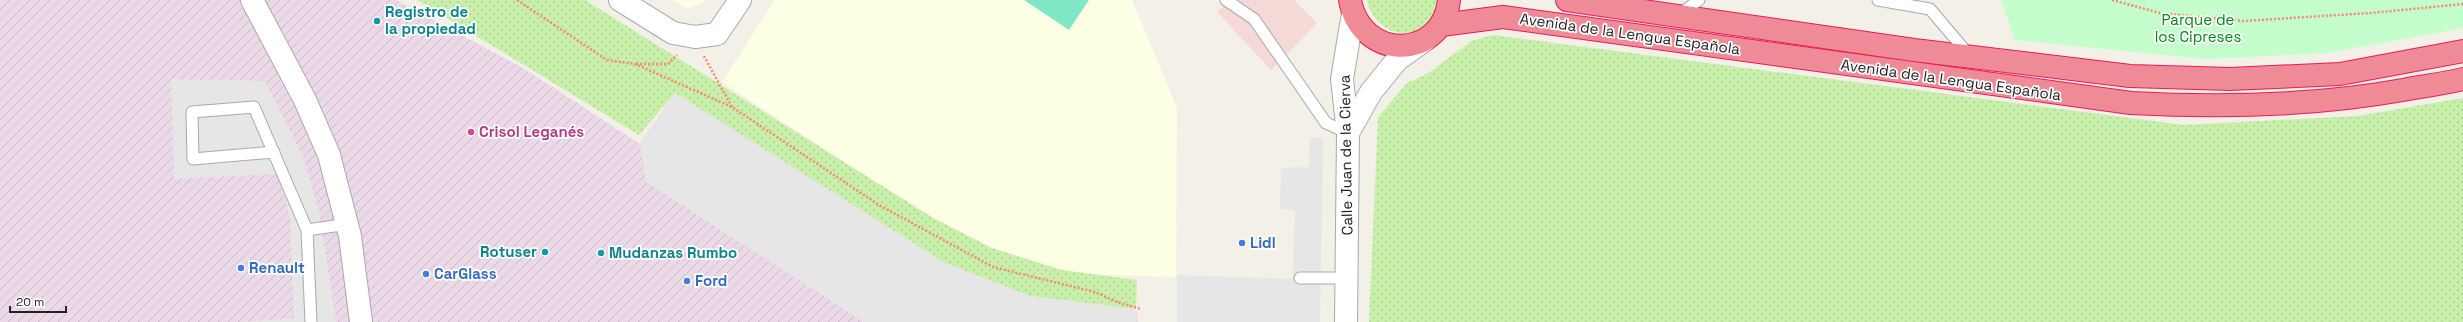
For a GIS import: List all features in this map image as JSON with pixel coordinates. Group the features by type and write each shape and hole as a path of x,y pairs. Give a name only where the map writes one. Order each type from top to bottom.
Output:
{"highway":[{"path":"1433,32 1448,9 1449,0"},
{"name":"Avenida de la Lengua Española","path":"1567,0 1970,57 2130,76 2230,79 2340,74 2463,51"},
{"name":"Avenida de la Lengua Española","path":"1352,7 1361,28 1376,40 1392,46 1410,45 1433,32 1504,17 2131,103 2220,106 2346,100 2463,79"}],"street":[{"path":"252,0 317,126 329,155 348,224 361,322"},
{"path":"620,0 673,33 695,37 717,34 740,0"},
{"name":"Calle Juan de la Cierva","path":"1346,322 1348,133 1342,79 1352,7"},
{"path":"1348,133 1371,92 1397,60 1433,32"}],"lane":[{"path":"1226,0 1254,19 1326,123 1348,133"},
{"path":"1677,16 1699,0"},
{"path":"1878,0 1930,9 1970,57"},
{"path":"274,152 192,159 192,112 254,107 274,152 307,230 311,322"},
{"path":"307,230 348,224"},
{"path":"1300,278 1347,278"}],"path":[{"path":"517,0 607,60 635,64 668,64 695,37 732,107"},
{"path":"2112,0 2160,13 2243,21 2371,13 2463,4"},
{"path":"635,64 732,107 879,205 993,267 1095,292 1117,302 1140,309"}],"shaded area":[{"path":"0,0 396,0 523,68 640,144 675,93 945,263 1030,296 1136,309 1138,322 0,322"},
{"path":"672,0 708,0 687,9"},
{"path":"775,0 1132,0 1177,108 1176,277 1062,273 992,249 921,212 722,82"},
{"path":"1229,0 1294,0 1317,23 1271,70 1217,12"},
{"path":"171,79 265,81 304,159 320,216 336,322 241,322 294,318 290,218 278,174 174,179"},
{"path":"675,93 945,263 1030,296 1136,309 1136,322 864,322 646,182 640,144"},
{"path":"1310,138 1323,138 1320,322 1177,322 1177,275 1293,279 1295,210 1280,209 1281,168 1309,167"}],"green space":[{"path":"417,0 585,0 935,219 992,248 1062,270 1137,280 1136,309 1030,296 945,263 675,93 639,135"},
{"path":"1024,0 1089,0 1069,30"},
{"path":"1367,0 1438,0 1434,15 1427,25 1418,31 1407,33 1397,32 1387,28 1378,21 1371,11"},
{"name":"Parque de los Cipreses","path":"2001,0 2463,0 2463,28 2327,53 2205,59 2015,40"},
{"path":"1493,35 2184,125 2358,116 2463,98 2463,322 1369,322 1378,117 1407,83 1427,74 1471,41"}],"place":[{"name":"Registro de la propiedad","path":"377,21"},
{"name":"Crisol Leganés","path":"471,132"},
{"name":"Lidl","path":"1242,243"},
{"name":"Rotuser","path":"545,252"},
{"name":"Mudanzas Rumbo","path":"601,253"},
{"name":"Renault","path":"241,268"},
{"name":"CarGlass","path":"426,274"},
{"name":"Ford","path":"687,281"}]}
